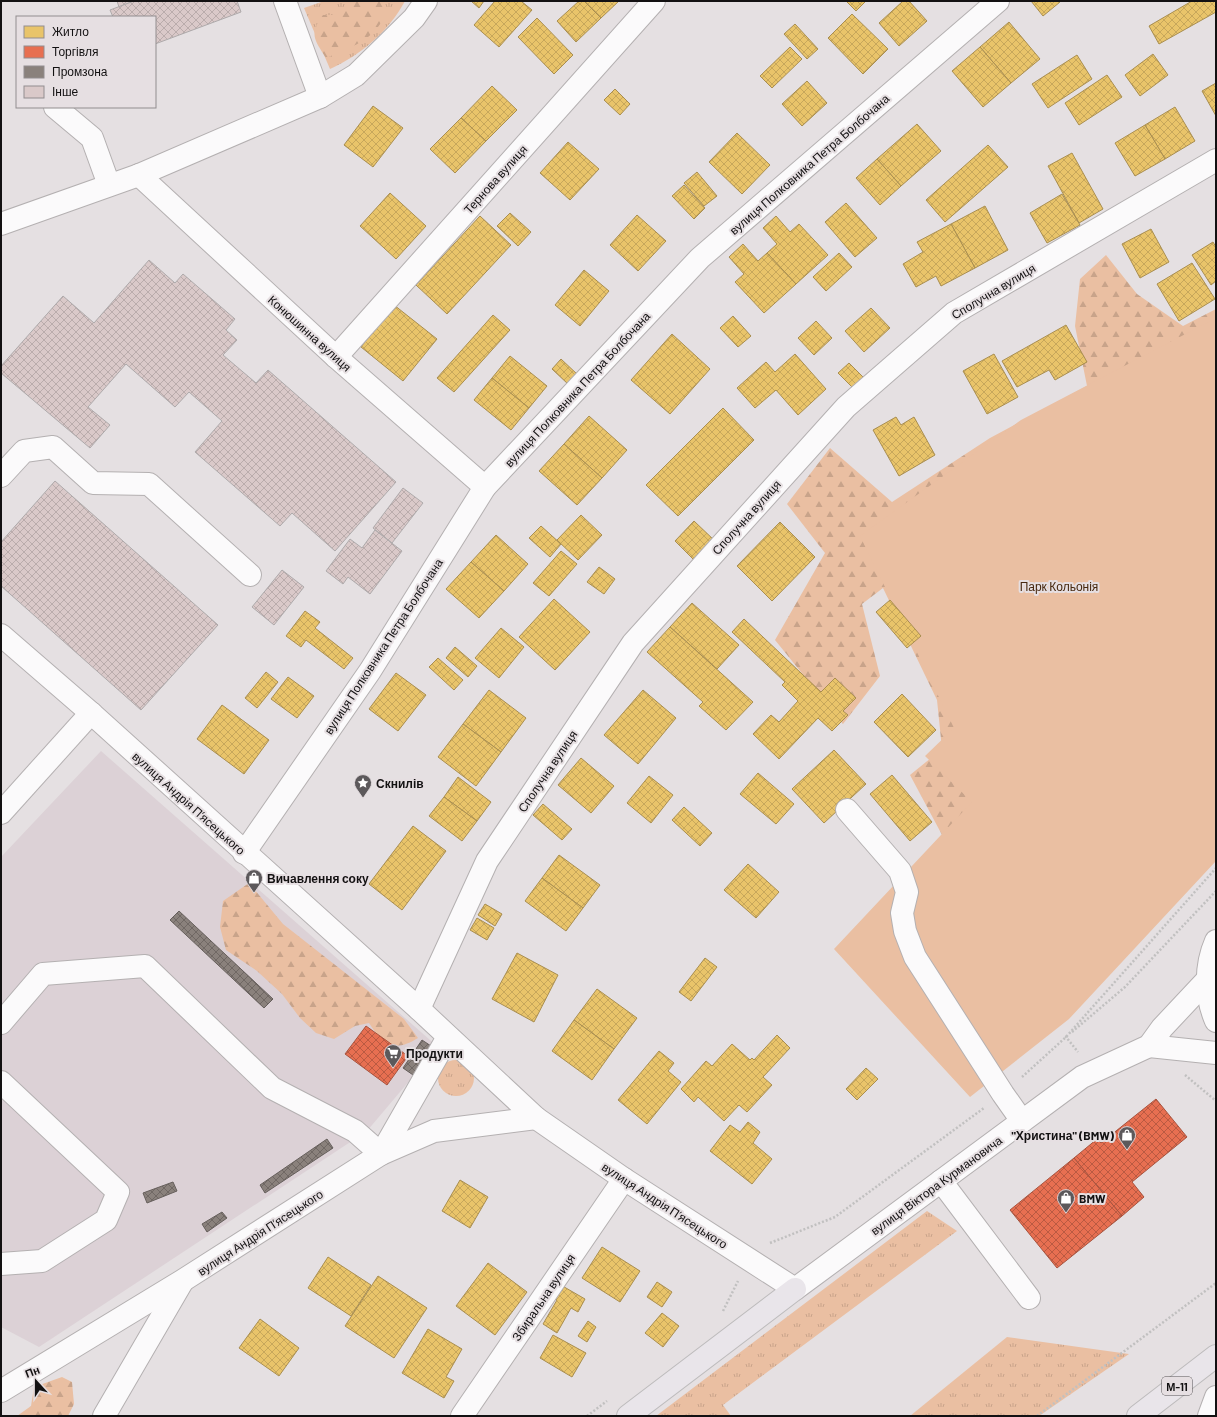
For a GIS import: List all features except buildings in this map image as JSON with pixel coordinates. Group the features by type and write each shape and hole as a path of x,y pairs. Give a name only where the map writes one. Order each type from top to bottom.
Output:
{"main road":[{"path":"628,1416 795,1289"},
{"name":"М-11","path":"1138,1416 1216,1356"}],"street":[{"path":"286,1 320,96"},
{"path":"1,224 139,175 320,96 356,75 414,18 426,1"},
{"name":"Тернова вулиця","path":"336,357 654,1"},
{"name":"вулиця Полковника Петра Болбочана","path":"244,853 370,671 485,487 700,258 998,1"},
{"path":"56,108 92,138 109,185"},
{"name":"Сполучна вулиця","path":"419,1009 487,861 633,643 846,407 954,313 1216,160"},
{"name":"Конюшинна вулиця","path":"139,175 336,357 485,487"},
{"path":"1,476 24,451 53,447 93,482 149,484 250,575"},
{"name":"вулиця Андрія Пʼясецького","path":"1,635 90,713 419,1009 536,1118 624,1179 795,1289"},
{"path":"1,813 90,713"},
{"path":"847,810 900,871 907,892 902,913 906,931 916,957 1003,1094 1022,1121"},
{"path":"1216,941 1211,952 1207,980 1211,1008 1216,1021"},
{"path":"1,1023 43,974 145,966 272,1088 355,1131 381,1154 448,1037"},
{"path":"1207,980 1162,1028 1149,1046 1216,1053"},
{"name":"вулиця Віктора Курмановича","path":"795,1289 1022,1121 1093,1071 1149,1046"},
{"path":"1,1082 118,1192 106,1220 42,1261 1,1264"},
{"name":"вулиця Андрія Пʼясецького","path":"1,1391 182,1281 381,1154 434,1131 536,1118"},
{"name":"Збиральна вулиця","path":"462,1416 624,1179"},
{"path":"941,1181 1029,1298"},
{"path":"104,1416 182,1281"},
{"path":"1209,1416 1216,1397"}],"path":[{"path":"1066,1037 1216,868"},
{"path":"763,1246 834,1217 1003,1094 1066,1037 1125,987 1216,892"},
{"path":"1066,1037 1093,1071"},
{"path":"1180,1071 1216,1101"},
{"path":"1037,1416 1216,1283"}],"shaded area":[{"path":"101,751 438,1047 367,1131 39,1347 1,1327 1,857"}],"green space":[{"path":"324,1 405,1 391,22 373,41 353,57 330,69 304,8"},
{"path":"350,1 383,1 384,12 381,22 375,31 357,44 326,58 316,41 316,27 323,15 339,15"},
{"path":"1106,255 1137,294 1183,326 1216,309 1216,641 949,848 910,775 942,749 937,700 883,588 862,604 880,676 843,724 775,640 825,553 787,504 830,448 892,502 990,438 1087,386 1075,326 1080,279"},
{"name":"Парк Кольонія","path":"1216,318 1216,861 1069,1019 970,1097 834,949 972,802 925,756 954,728 860,536 1021,420"},
{"path":"249,883 283,924 404,1019 418,1038 410,1043 396,1046 379,1037 369,1023 355,1026 334,1039 316,1033 300,1018 282,994 257,971 226,950 220,927 223,901"},
{"path":"456,1060 466,1063 471,1068 474,1078 471,1088 466,1093 456,1096 446,1093 441,1088 438,1078 441,1068 446,1063"},
{"path":"927,1211 957,1231 723,1405 731,1416 656,1416"},
{"path":"1007,1337 1129,1354 1039,1416 910,1416"},
{"path":"62,1377 72,1382 74,1404 68,1416 17,1416 31,1406 34,1387"}],"place":[{"name":"Скнилів","path":"363,798"},
{"name":"Вичавлення соку","path":"254,893"},
{"name":"Продукти","path":"393,1068"},
{"name":"\"Христина\" (BMW)","path":"1127,1150"},
{"name":"BMW","path":"1066,1213"}]}
